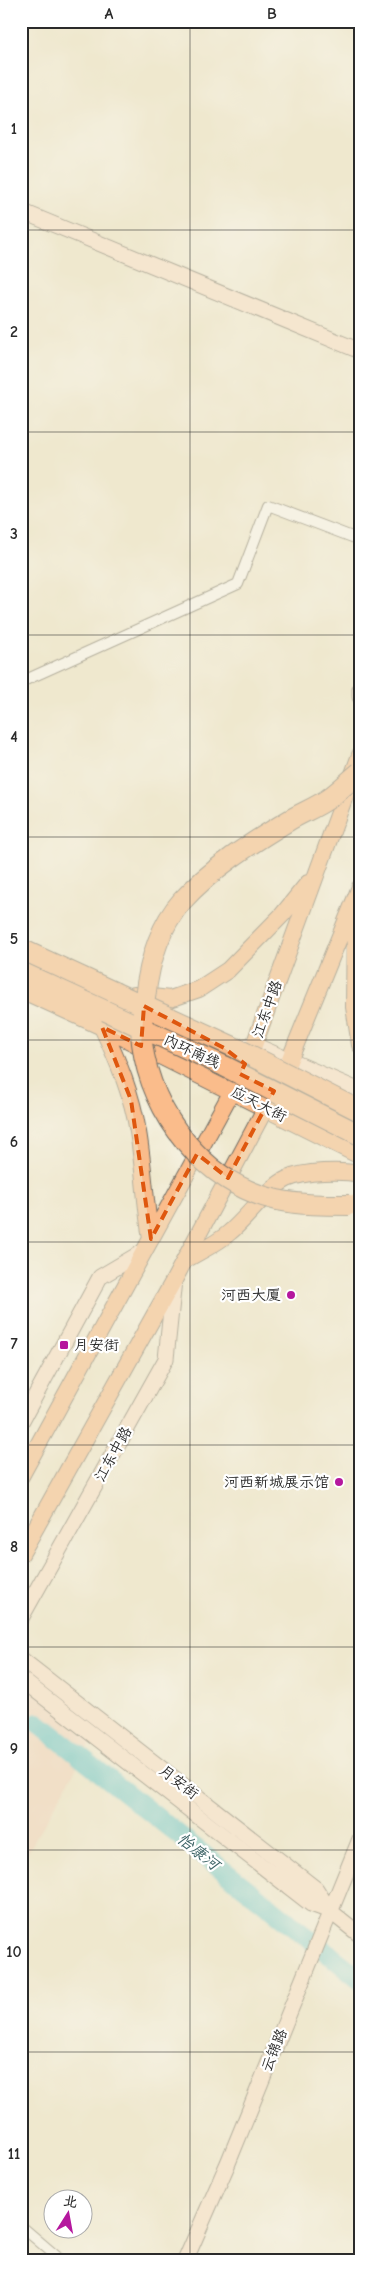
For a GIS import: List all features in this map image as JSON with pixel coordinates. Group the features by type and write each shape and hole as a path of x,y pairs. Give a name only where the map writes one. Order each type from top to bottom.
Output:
{"highway":[{"path":"360,772 327,800 289,820 236,854 212,872 182,901 168,920 148,968 141,1041 148,1075 164,1111 183,1139 207,1164 242,1187 276,1200 312,1205 360,1205"},
{"name":"内环南线","path":"21,949 238,1049 360,1111"},
{"name":"内环南线","path":"21,972 224,1066 360,1135"}],"main road":[{"name":"江东中路","path":"21,1476 232,1091 254,1045 360,755"},
{"path":"126,994 170,1000 199,989 221,975 284,914 317,871"},
{"name":"江东中路","path":"21,1554 174,1280 266,1107 289,1061 358,893"},
{"path":"358,893 354,1007 360,1046"},
{"name":"应天大街","path":"21,943 126,994 224,1048 245,1064 360,1122"},
{"name":"应天大街","path":"21,990 102,1027 266,1107 360,1156"},
{"path":"102,1027 121,1068 138,1132 148,1245"},
{"path":"184,1261 229,1233 286,1179 316,1173 351,1172 360,1174"}],"street":[{"path":"21,212 360,351"},
{"path":"21,682 238,584 268,505 360,540"},
{"path":"360,690 360,697"},
{"path":"224,1048 254,1045 360,1091"},
{"name":"江东中路","path":"21,1422 100,1278 148,1245"},
{"name":"江东中路","path":"21,1618 166,1359 174,1280"},
{"name":"月安街","path":"21,1659 316,1889 330,1911"},
{"path":"21,1679 311,1904 330,1911 360,1935"},
{"name":"云锦路","path":"185,2261 228,2163 360,1839"},
{"path":"21,2226 62,2261"}],"highlighted area":[{"path":"144,1006 224,1048 245,1064 240,1074 274,1091 228,1178 197,1154 151,1239 131,1100 102,1027 141,1046"}],"shaded area":[{"path":"21,1679 95,1736 21,1864"}],"waterway":[{"name":"怡康河","path":"38,1723 360,1979"}],"place":[{"name":"河西大厦","path":"291,1295"},
{"name":"月安街","path":"64,1345"},
{"name":"河西新城展示馆","path":"339,1482"}]}
